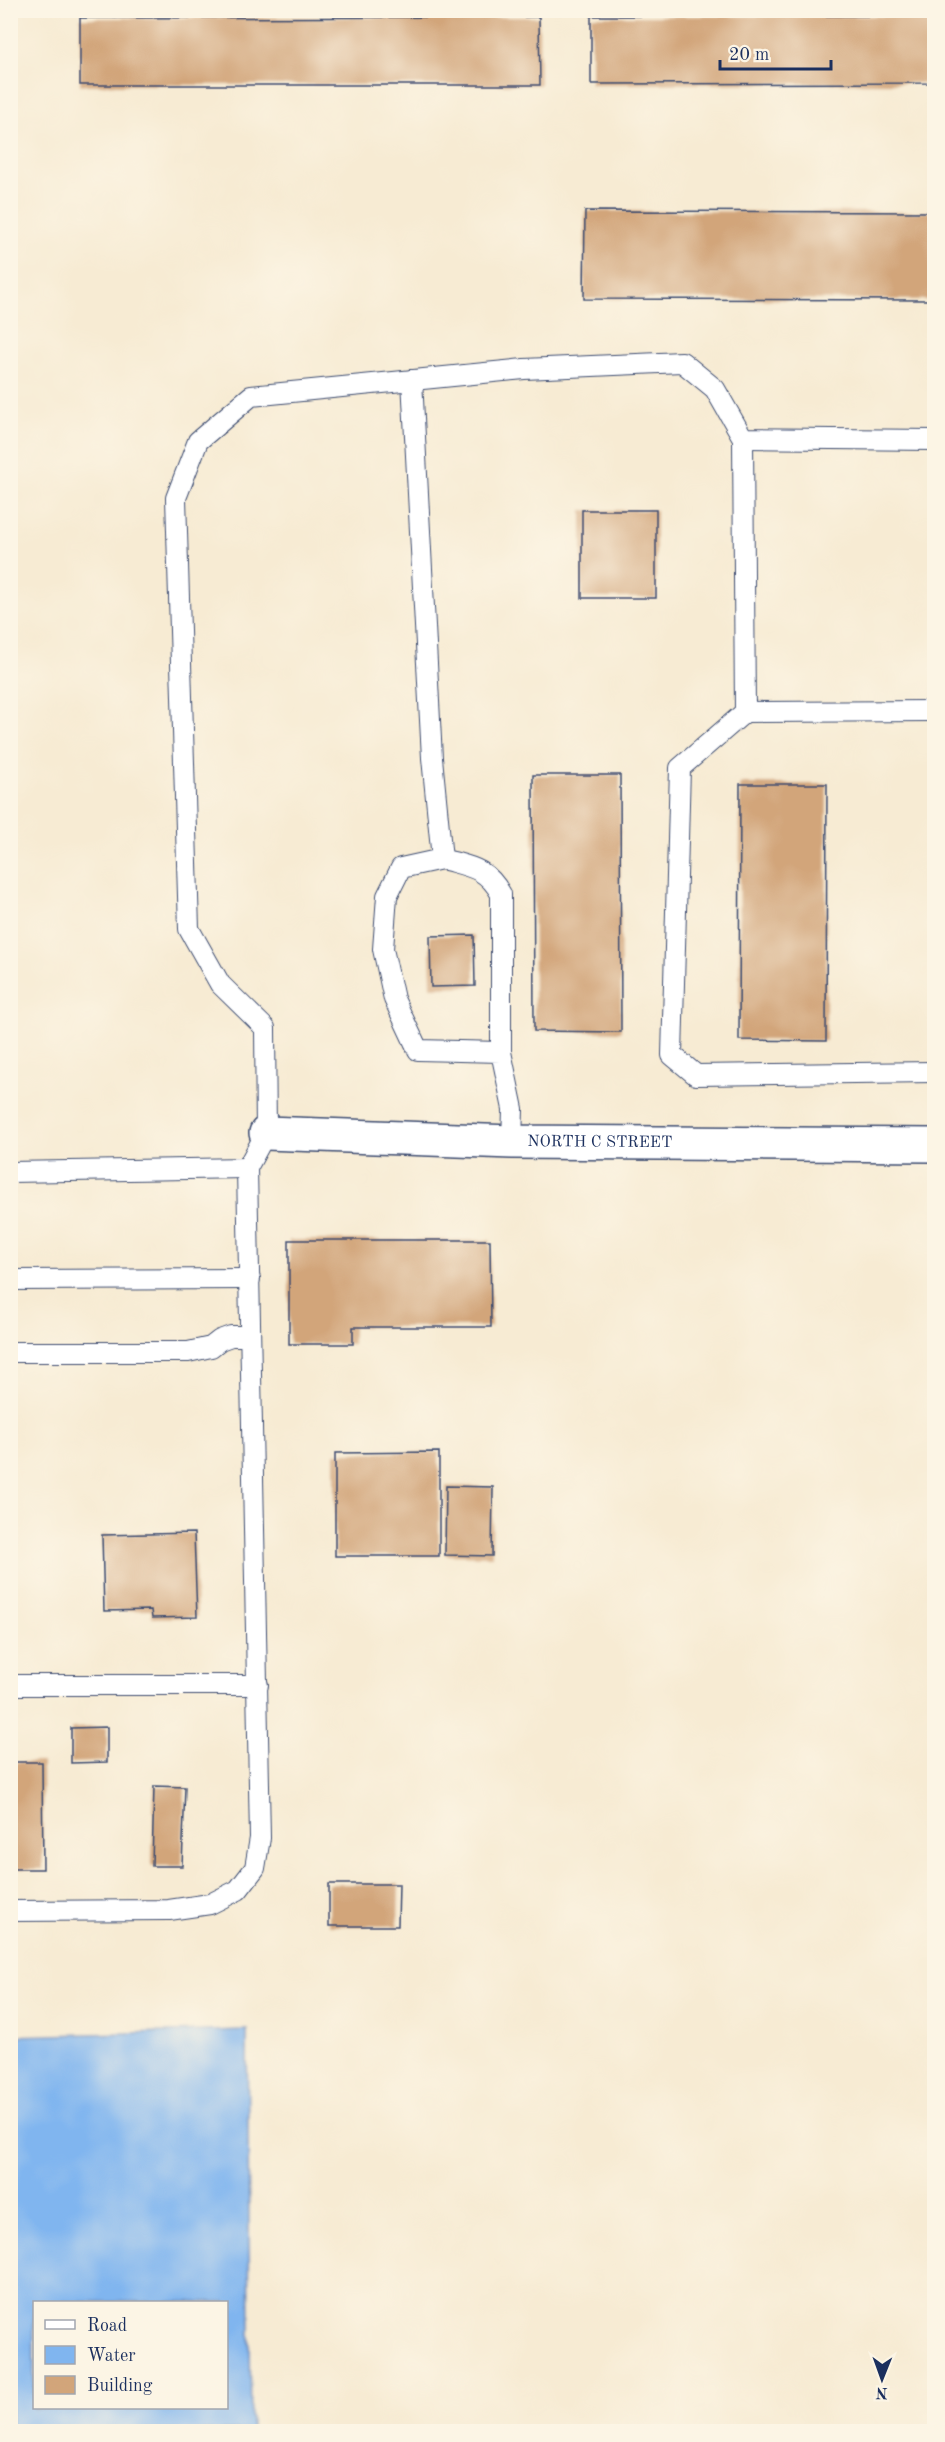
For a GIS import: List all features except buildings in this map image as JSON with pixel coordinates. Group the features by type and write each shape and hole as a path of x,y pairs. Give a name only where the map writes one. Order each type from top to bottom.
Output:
{"street":[{"name":"NORTH C STREET","path":"266,1133 512,1142 934,1145"}],"lane":[{"path":"10,1911 169,1910 210,1904 238,1890 255,1868 260,1838 247,1167 266,1133 265,1028 220,984 189,929 176,498 198,441 251,396 524,369 682,362 715,389 743,438 745,712"},
{"path":"412,380 432,758 442,860"},
{"path":"743,438 934,440"},
{"path":"934,711 745,712 680,768 672,1055 696,1075 934,1072"},
{"path":"501,1052 418,1050 394,999 383,950 387,896 401,868 442,860 479,869 492,878 501,894 503,968 501,1052 513,1109 512,1142"},
{"path":"10,1172 247,1167"},
{"path":"10,1280 250,1279"},
{"path":"10,1352 188,1352 211,1347 231,1336 250,1336"},
{"path":"10,1685 258,1685"}],"water":[{"path":"247,2030 251,2431 11,2431 11,2036"}]}
